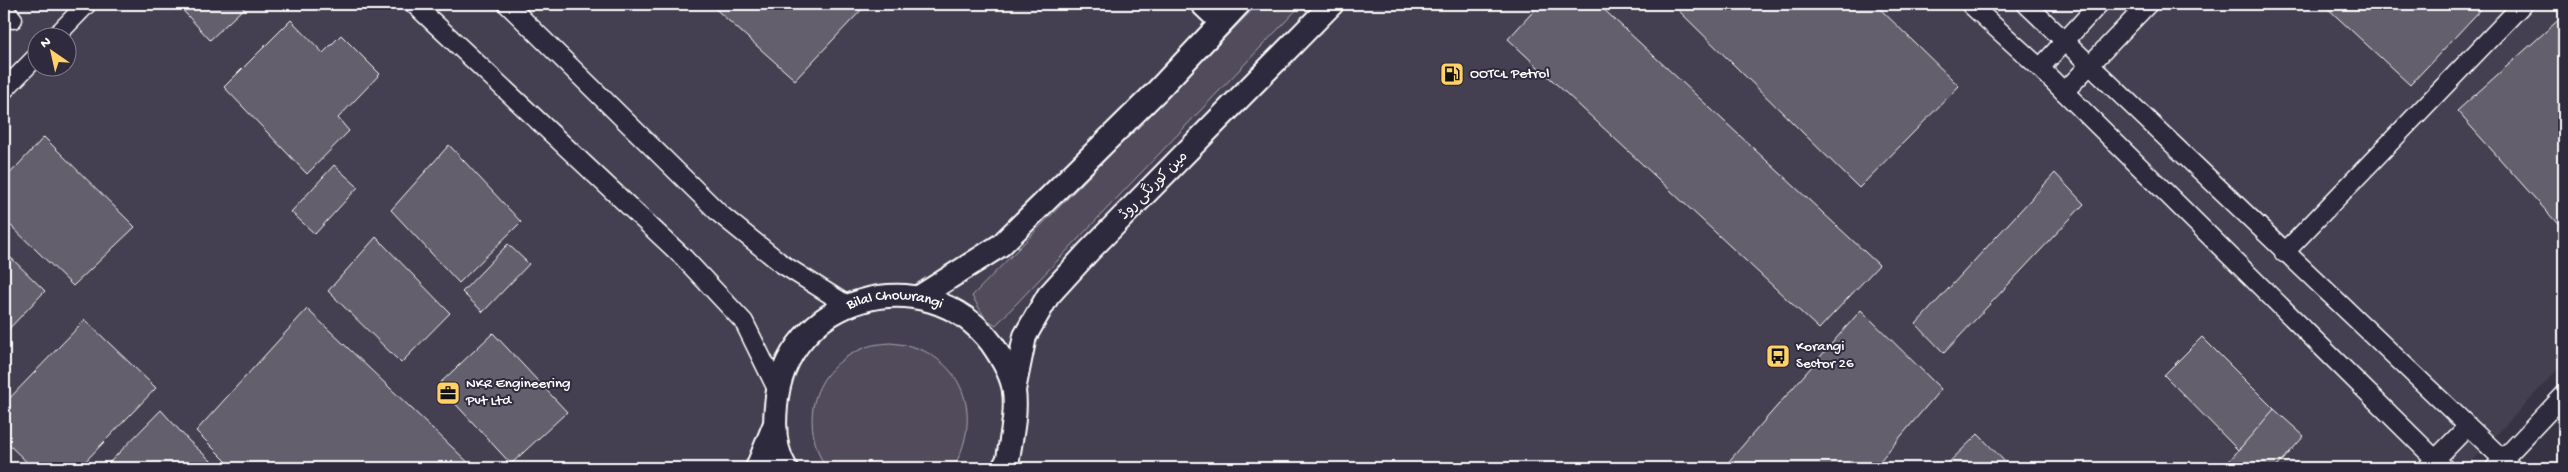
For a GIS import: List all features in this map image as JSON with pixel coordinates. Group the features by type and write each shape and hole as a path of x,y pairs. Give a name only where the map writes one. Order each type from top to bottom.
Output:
{"main road":[{"path":"1202,4 1221,22"},
{"path":"919,297 1001,245 1157,91 1239,4"},
{"name":"مین کورنگی روڈ","path":"1014,390 1024,336 1048,296 1089,251 1332,4"},
{"name":"Bilal Chowrangi","path":"786,468 774,426 777,389 791,354 815,325 847,305 883,295 919,297 952,308 981,329 1002,357 1014,390 1008,465"},
{"path":"757,468 774,426"}],"street":[{"path":"64,28 87,4"},
{"path":"414,4 684,258 744,322 777,389"},
{"path":"507,4 720,214 782,264 847,305"},
{"path":"1970,4 2040,68 2435,465 2468,426"},
{"path":"2026,4 2284,253 2468,426 2503,465 2564,395"},
{"path":"2040,68 2100,4"},
{"path":"2064,92 2148,4"},
{"path":"2284,253 2523,4"},
{"path":"4,90 28,65"}],"shaded area":[{"path":"4,4 2564,4 2564,363 2465,468 4,468"},
{"path":"1258,4 1302,4 996,325 985,318 972,296"},
{"path":"890,343 914,347 935,357 948,369 958,383 965,399 966,433 961,451 953,468 826,468 813,433 812,415 815,399 822,383 832,369 846,357 867,347"}],"building":[{"path":"177,4 244,4 246,6 210,40"},
{"path":"710,4 867,4 795,80"},
{"path":"1540,4 1598,4 1879,265 1819,329 1508,39"},
{"path":"1672,4 1875,4 1959,86 1859,188"},
{"path":"2323,4 2486,4 2410,85"},
{"path":"2564,15 2564,231 2457,111"},
{"path":"291,20 323,53 341,35 380,74 338,118 349,131 307,174 224,87"},
{"path":"44,137 135,227 73,286 4,219 4,180"},
{"path":"449,145 521,222 459,283 391,210"},
{"path":"334,165 358,187 315,234 291,212"},
{"path":"2055,173 2084,204 1944,353 1916,324"},
{"path":"376,237 450,313 401,363 328,291"},
{"path":"508,244 529,264 483,312 462,292"},
{"path":"4,251 45,291 4,334"},
{"path":"307,309 474,468 233,468 196,431"},
{"path":"1861,310 1941,389 1874,468 1723,468"},
{"path":"85,320 156,388 79,468 33,468 4,440 4,404"},
{"path":"493,333 567,412 511,464 438,385"},
{"path":"2202,337 2277,412 2238,450 2164,375"},
{"path":"2274,409 2304,436 2276,468 2223,468"},
{"path":"161,410 189,441 219,468 104,468"},
{"path":"1978,434 2011,468 1943,468"}],"place":[{"name":"OOTCL Petrol","path":"1452,74"},
{"name":"Korangi Sector 26","path":"1778,356"},
{"name":"NKR Engineering Pvt Ltd","path":"448,393"}]}
